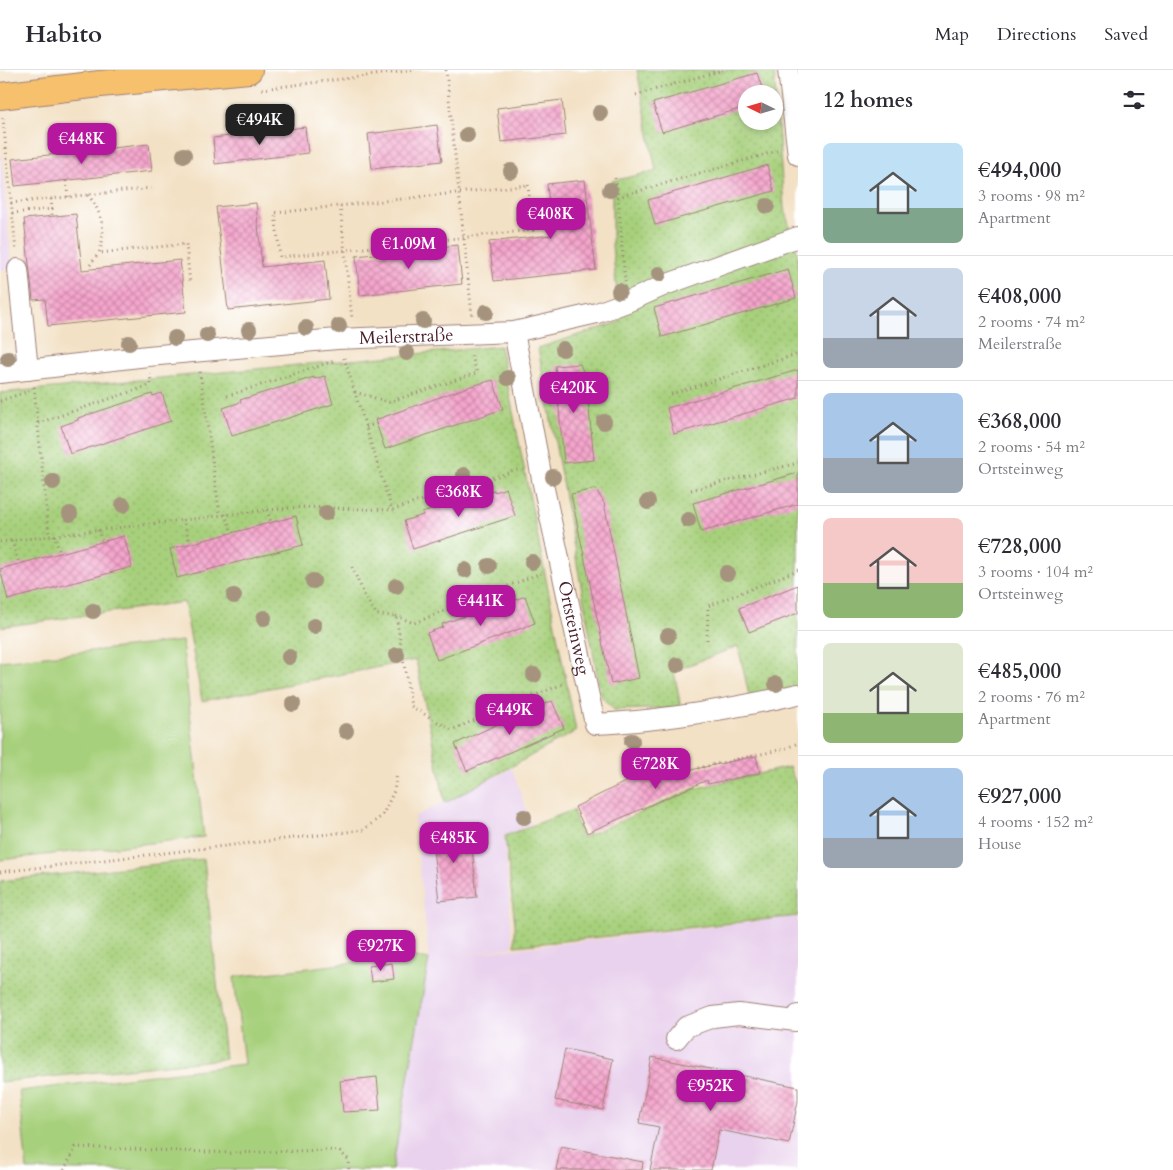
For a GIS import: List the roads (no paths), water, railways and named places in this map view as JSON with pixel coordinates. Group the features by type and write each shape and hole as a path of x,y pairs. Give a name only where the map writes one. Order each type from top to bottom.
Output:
{"main road":[{"path":"1,106 100,84 249,70"}],"street":[{"path":"788,70 797,150"},
{"name":"Meilerstraße","path":"0,373 148,356 346,338 514,332 597,312 627,302 665,285 798,237"},
{"path":"18,269 30,370"},
{"name":"Ortsteinweg","path":"514,332 560,565 595,724 630,722 731,709 798,694"},
{"path":"676,1039 686,1027 713,1017 739,1014 796,1021 798,1015"}]}
